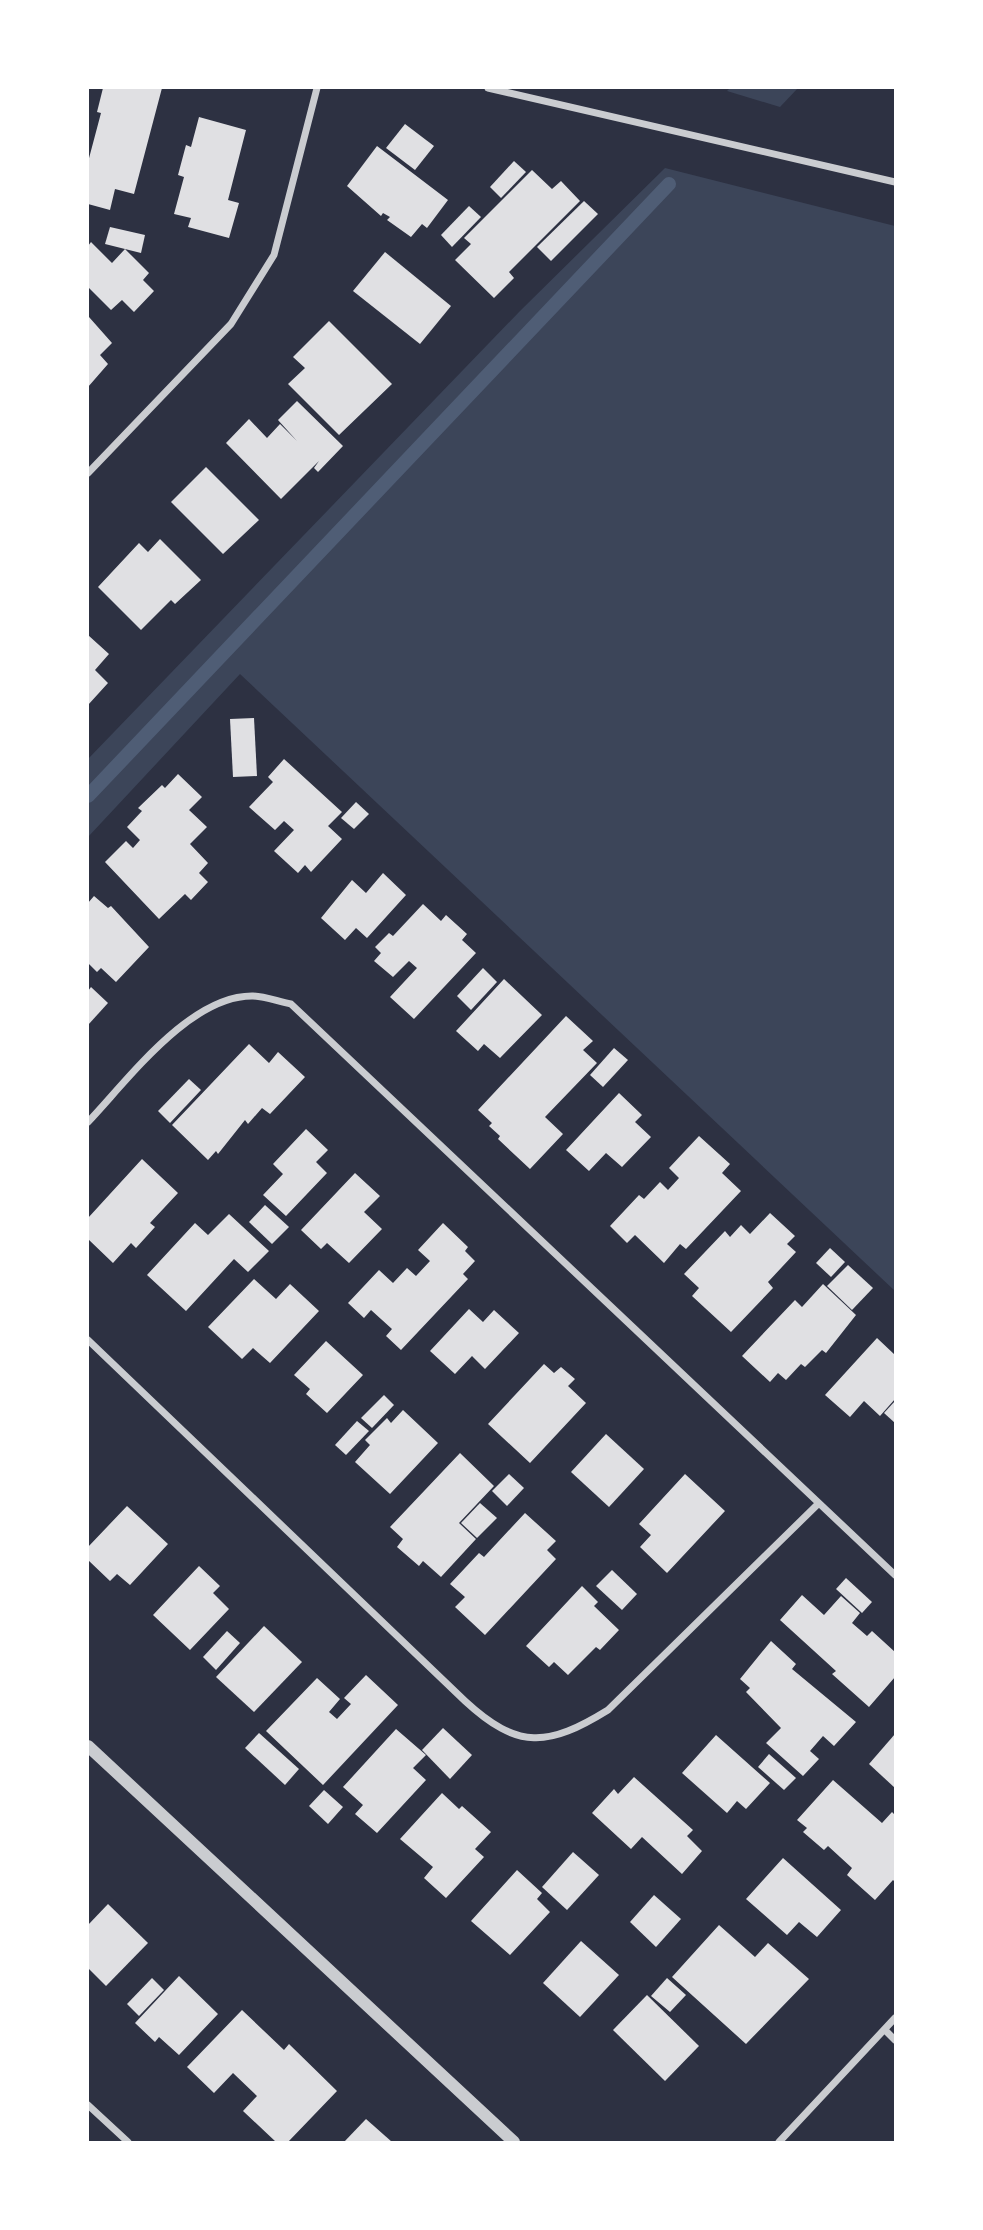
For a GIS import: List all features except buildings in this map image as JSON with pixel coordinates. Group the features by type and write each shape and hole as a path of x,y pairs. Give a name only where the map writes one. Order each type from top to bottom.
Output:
{"street":[{"path":"88,473 231,324 274,255 317,88"},
{"path":"488,88 895,182"},
{"path":"88,1122 176,1031 202,1012 227,1000 254,996 291,1004 895,1575"},
{"path":"88,1340 487,1722 514,1736 548,1738 579,1728 608,1710 818,1504"},
{"path":"88,1746 514,2143"},
{"path":"779,2143 895,2018"},
{"path":"885,2030 895,2040"},
{"path":"88,2105 128,2143"}],"shaded area":[{"path":"730,88 798,88 780,107 727,91"},
{"path":"665,168 895,226 895,1291 240,674 88,837 88,759 520,311"}],"waterway":[{"path":"88,796 669,184"}]}
